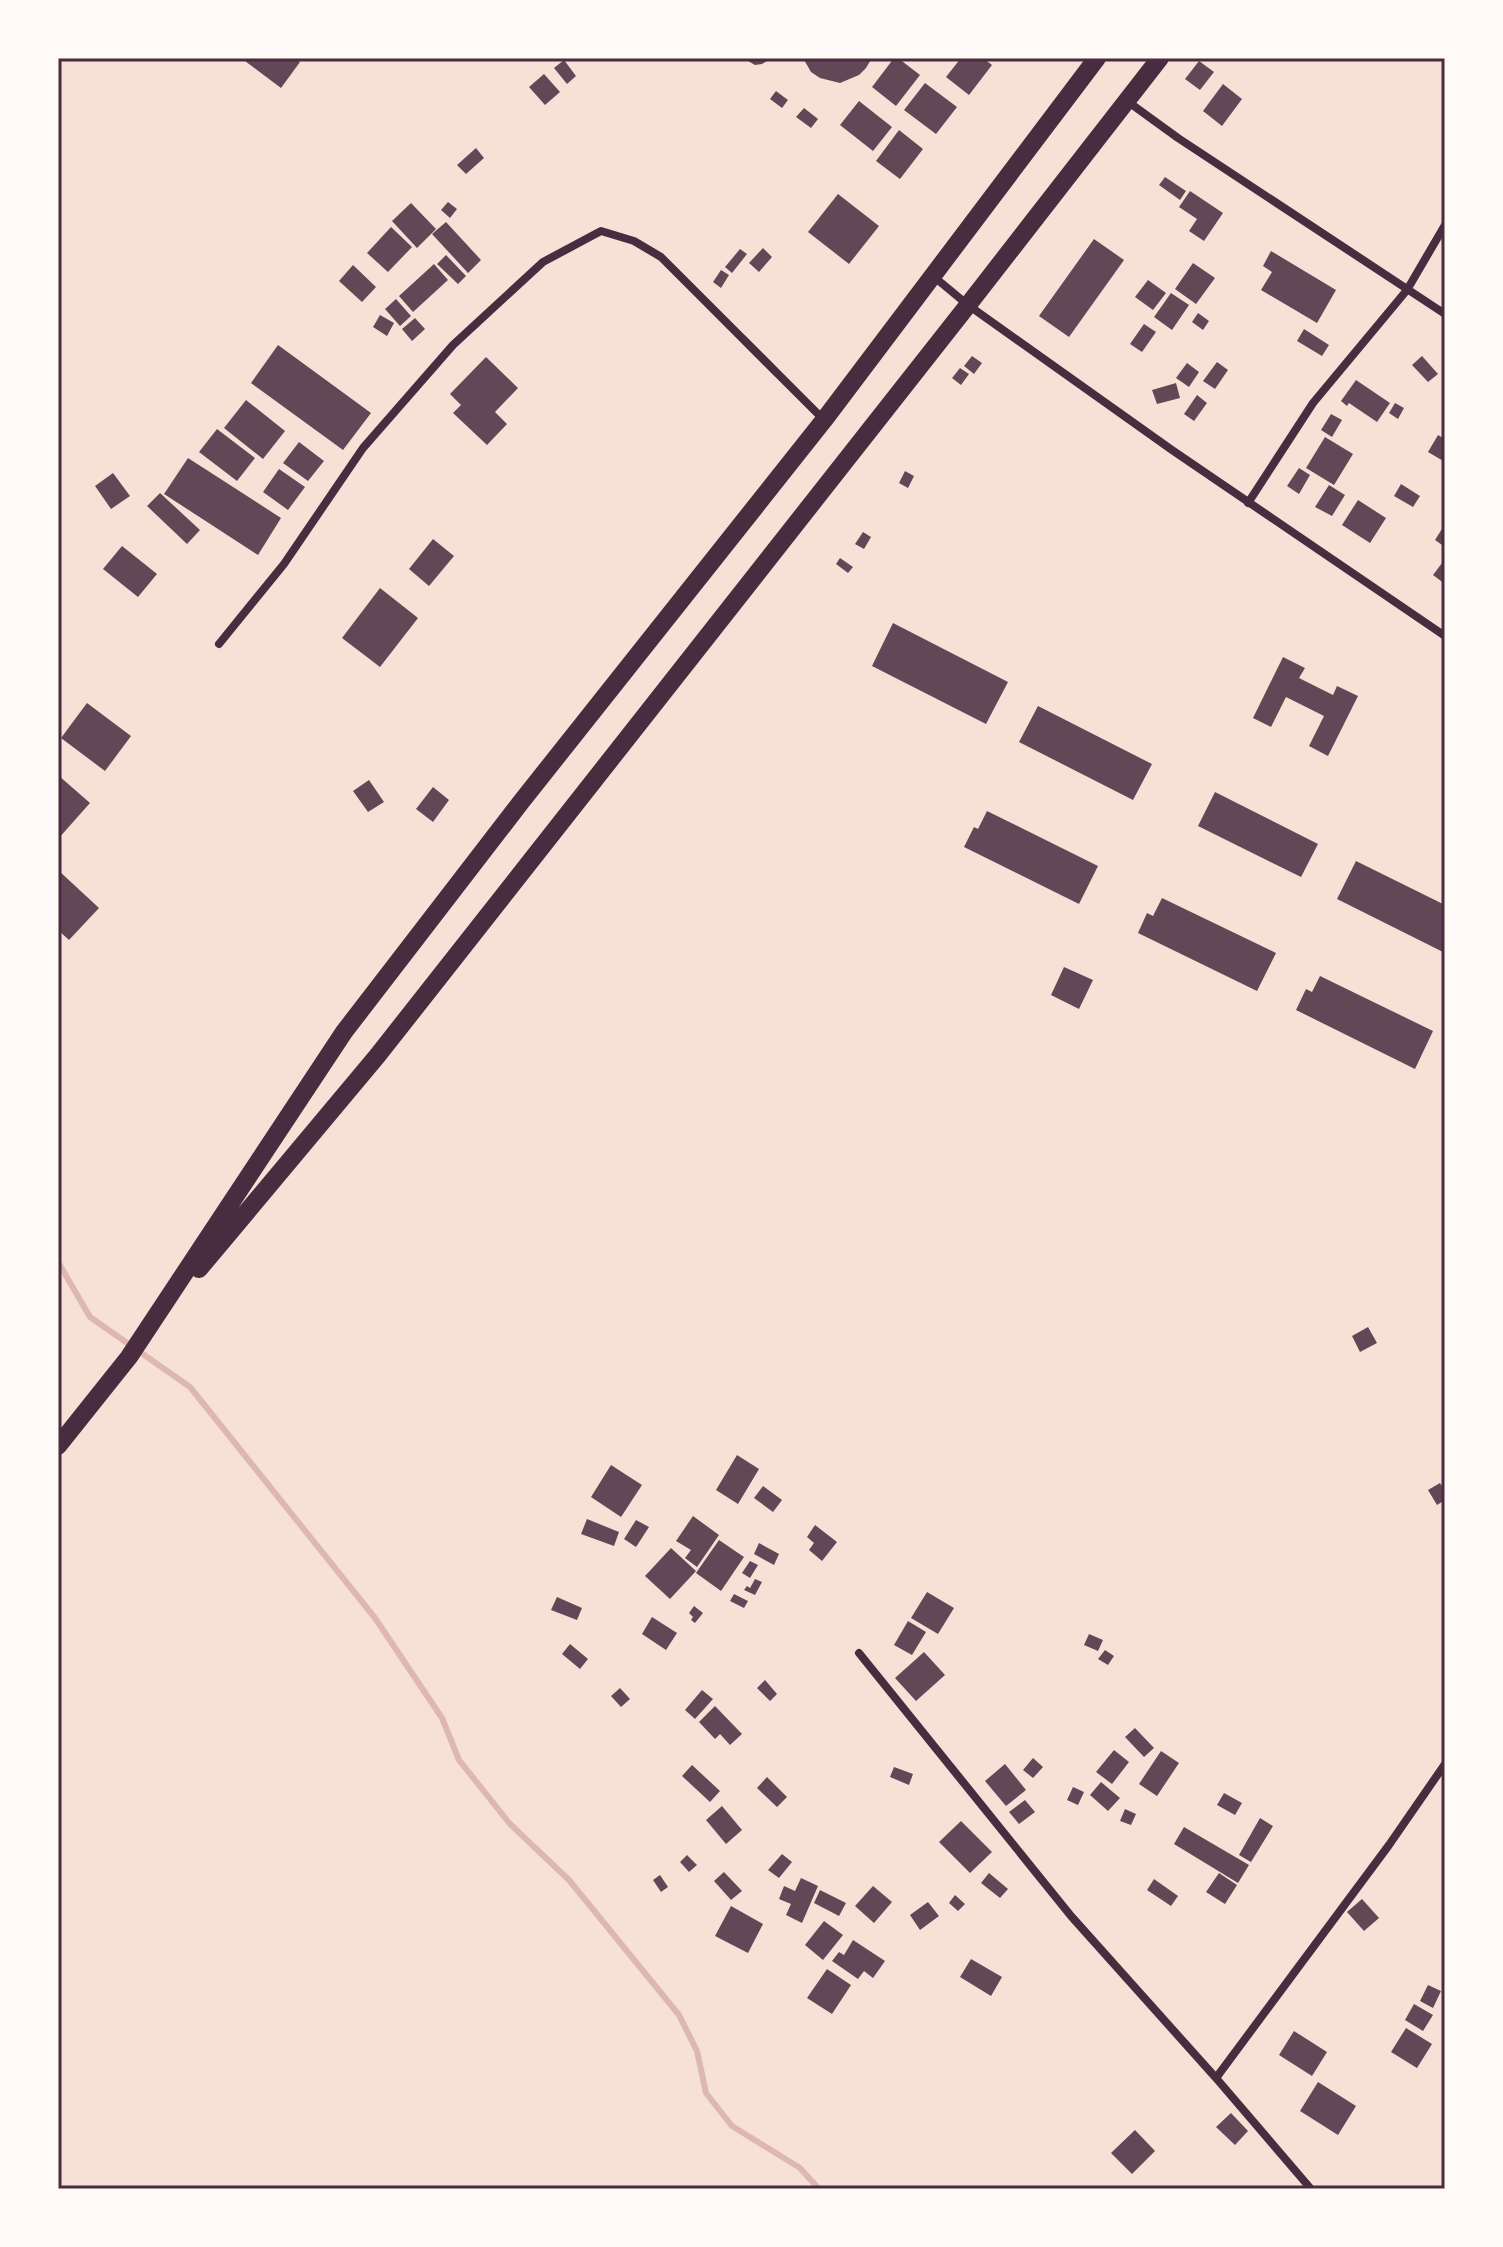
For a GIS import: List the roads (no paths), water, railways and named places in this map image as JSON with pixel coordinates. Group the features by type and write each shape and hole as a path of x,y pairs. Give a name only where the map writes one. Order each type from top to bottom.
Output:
{"highway":[{"path":"58,1446 129,1357 344,1032 521,802 824,420 1097,58"},
{"path":"141,1338 378,1055 1160,58"}],"street":[{"path":"1127,101 1191,147 1445,314"},
{"path":"1248,503 1313,403 1407,290 1445,225"},
{"path":"219,644 284,564 363,448 453,345 543,262 601,231 634,241 661,257 824,420"},
{"path":"933,276 968,305 1248,503 1443,631"},
{"path":"859,1653 1071,1916 1311,2189"},
{"path":"1216,2078 1389,1845 1445,1764"}],"waterway":[{"path":"58,1262 90,1317 190,1387 375,1618 442,1718 459,1760 510,1824 569,1880 679,2015 697,2051 706,2093 732,2126 800,2168 819,2189"}]}
